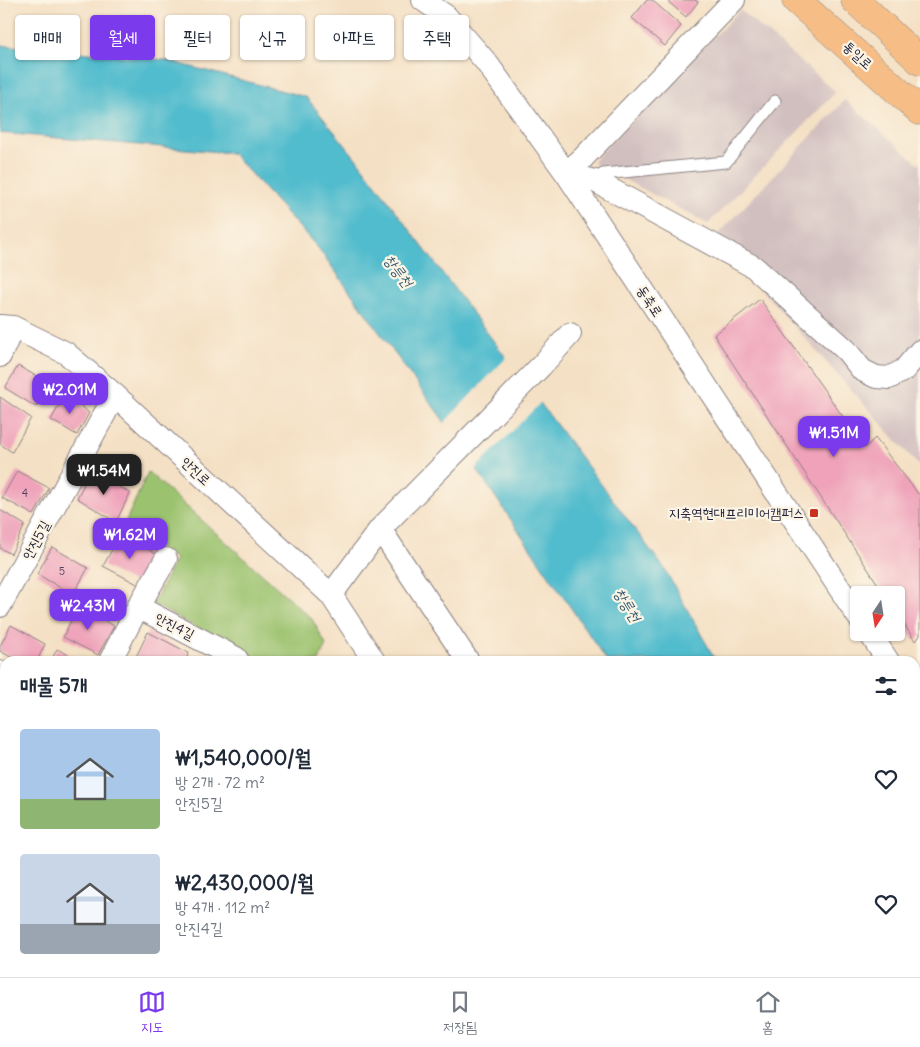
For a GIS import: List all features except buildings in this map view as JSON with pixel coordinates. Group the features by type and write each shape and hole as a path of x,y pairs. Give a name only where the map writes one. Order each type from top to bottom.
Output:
{"main road":[{"name":"통일로","path":"796,0 920,111"},
{"path":"855,0 874,20 920,61"}],"street":[{"name":"동축로","path":"423,0 446,16 486,62 566,173 850,604"},
{"path":"566,173 582,159 734,0"},
{"path":"566,173 595,182 754,268 846,350 862,370 876,377 889,378 904,370 920,351"},
{"path":"0,356 6,326"},
{"name":"안진로","path":"6,326 66,353 115,395 331,595 366,656"},
{"path":"331,595 380,529 563,342"},
{"name":"안진5길","path":"0,606 115,395"},
{"path":"380,529 465,656"},
{"path":"138,607 166,559"},
{"name":"안진4길","path":"113,656 138,607 232,656"},
{"path":"875,641 885,656"}],"lane":[{"path":"843,0 874,20"},
{"path":"595,182 603,174 726,162 775,102"}],"shaded area":[{"path":"740,10 836,92 708,224 592,162"},
{"path":"845,100 920,165 920,467 715,238"}],"green space":[{"path":"148,472 312,619 326,645 321,656 249,656 153,604 176,559 125,523"}],"water":[{"name":"창릉천","path":"0,45 15,46 15,60 80,60 80,52 90,53 90,60 165,60 306,97 359,162 664,568 713,656 604,656 441,417 319,249 232,153 0,133"}],"pier":[{"path":"508,356 542,401 474,470 443,424"}],"place":[{"name":"지축역현대프리미어캠퍼스","path":"814,513"}]}
